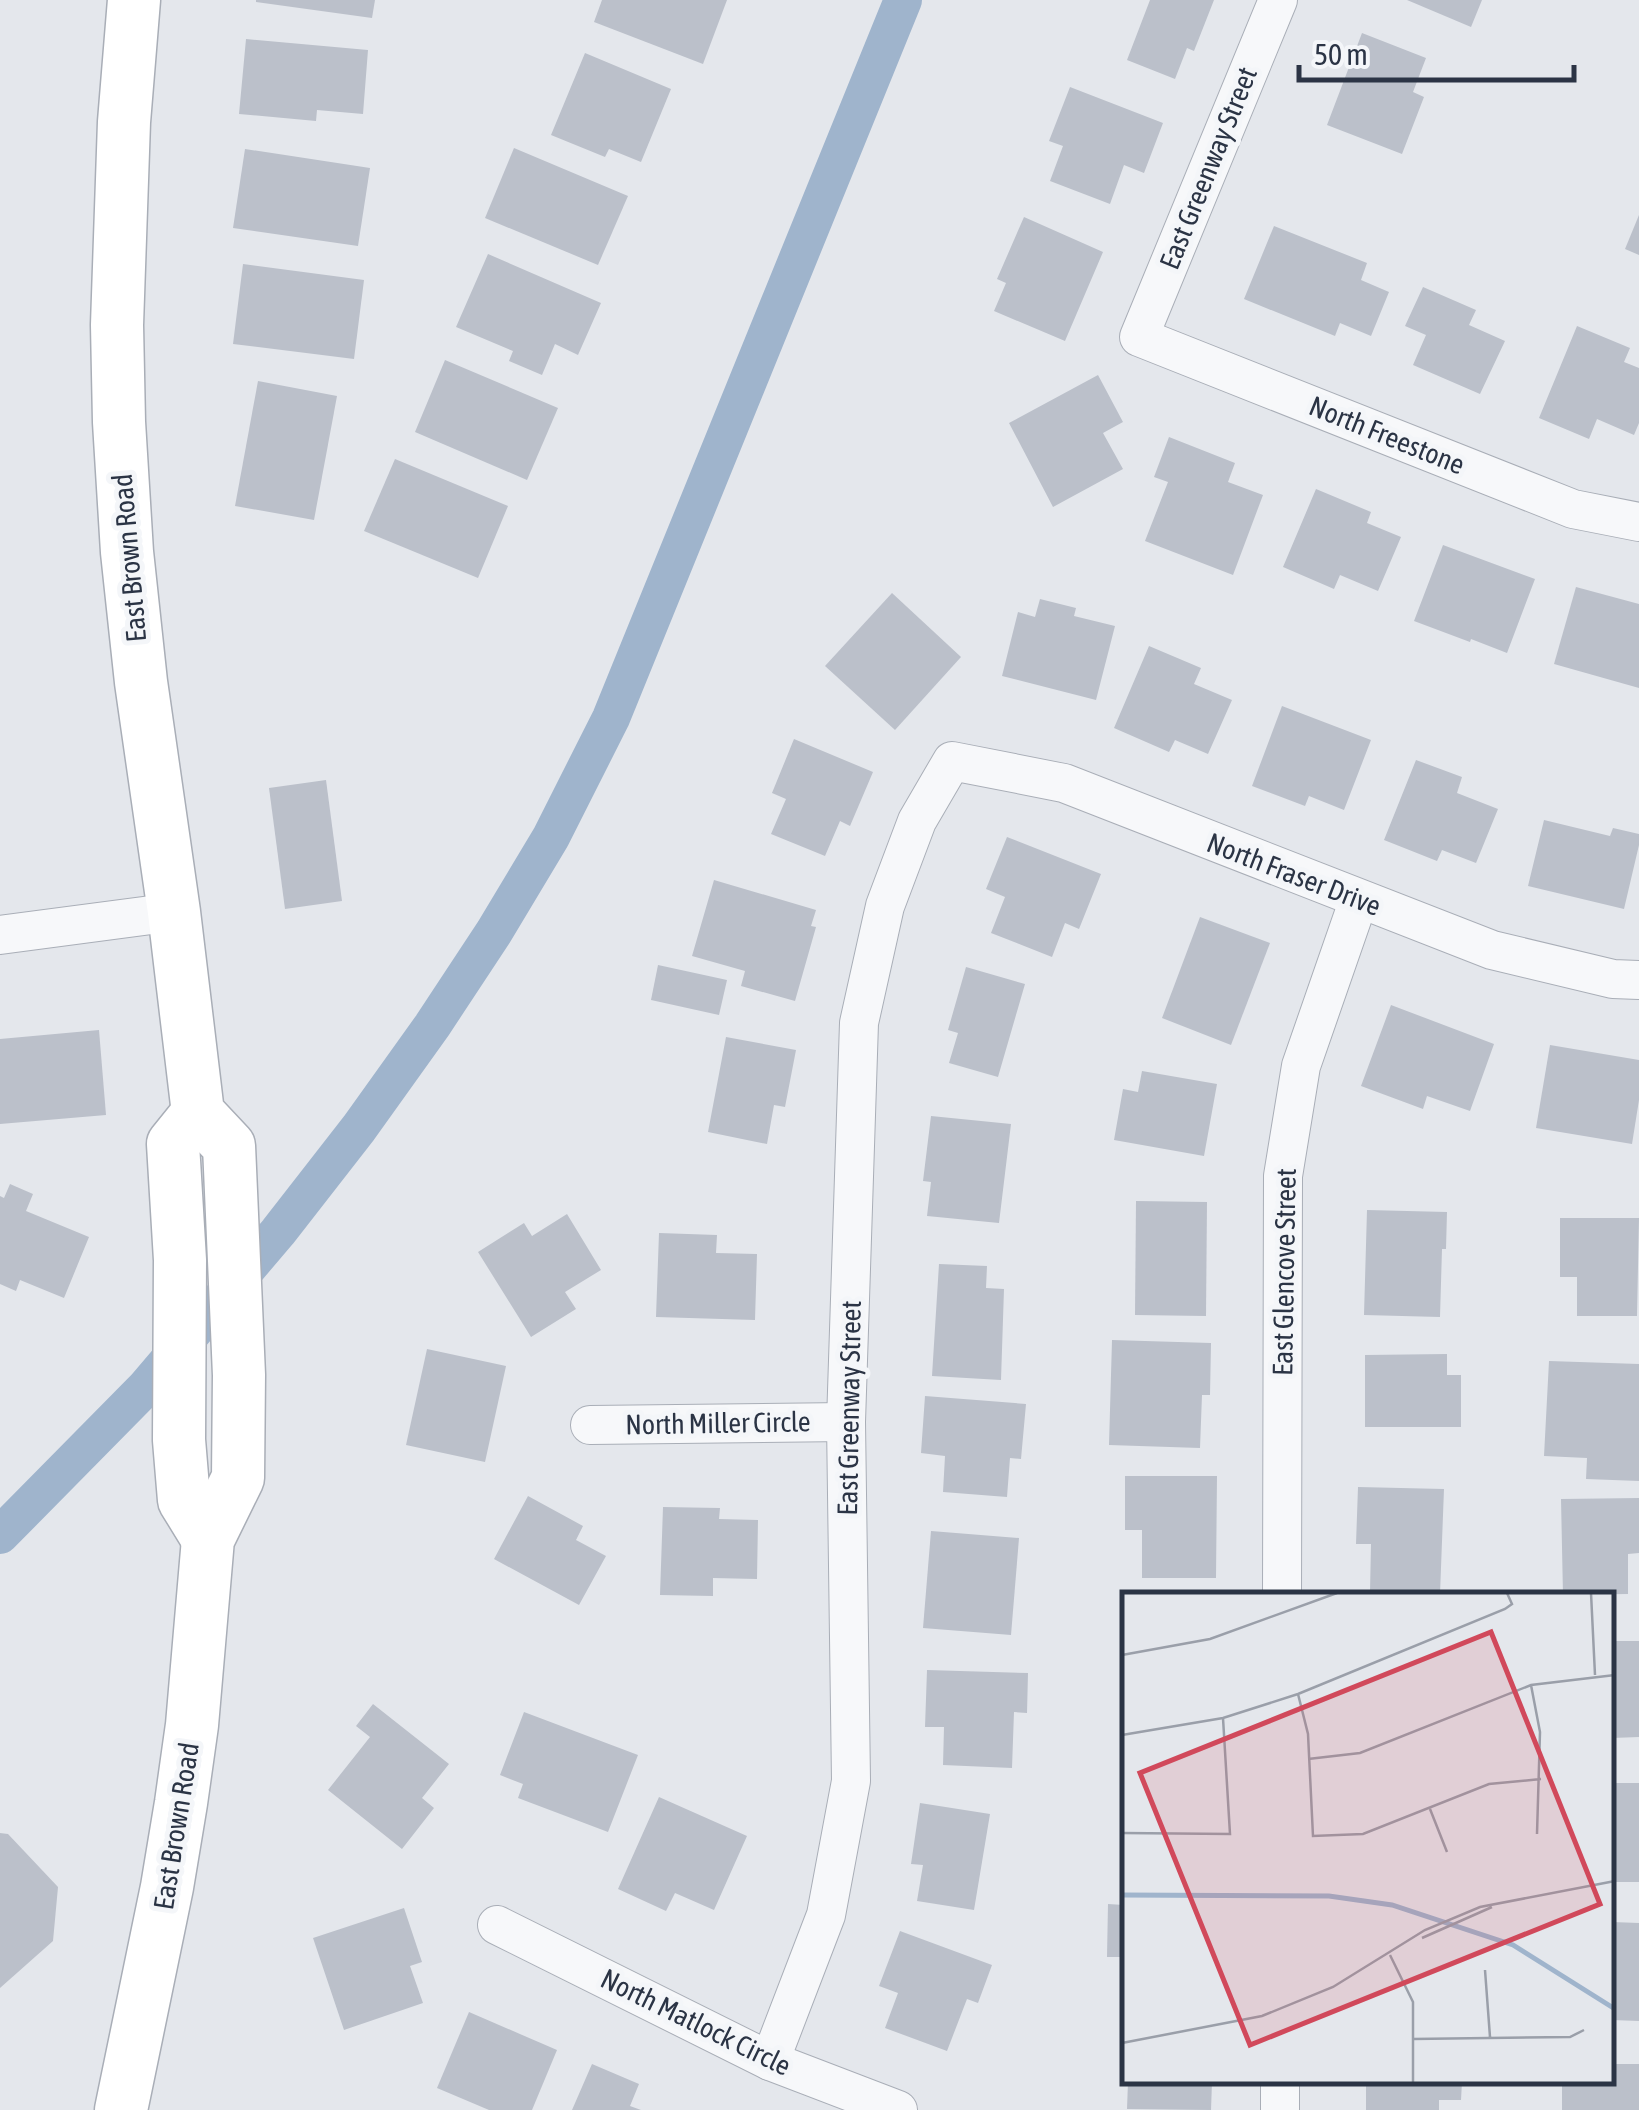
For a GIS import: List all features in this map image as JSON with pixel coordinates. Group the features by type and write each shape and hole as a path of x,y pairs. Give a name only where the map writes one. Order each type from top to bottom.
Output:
{"main road":[{"name":"East Brown Road","path":"121,2110 182,1803 208,1539 238,1478 238,1352 229,1146 198,1113 135,635 118,422 120,216 134,0"},
{"path":"198,1113 174,1144 180,1260 179,1419 184,1500 208,1539"}],"street":[{"name":"East Greenway Street","path":"1139,336 1278,0"},
{"name":"North Freestone","path":"1139,336 1573,509 1639,522"},
{"name":"East Greenway Street","path":"770,2060 826,1915 851,1782 846,1422 859,1023 885,906 916,822 952,761"},
{"name":"North Fraser Drive","path":"952,761 1064,783 1492,950 1614,979 1639,980"},
{"name":"East Glencove Street","path":"1282,1592 1283,1176 1301,1066 1359,899"},
{"path":"0,935 174,912"},
{"name":"North Miller Circle","path":"590,1425 846,1422"},
{"name":"North Matlock Circle","path":"497,1925 770,2060 898,2110"}],"building":[{"path":"256,0 375,0 372,18"},
{"path":"602,0 727,0 703,64 594,22"},
{"path":"1150,0 1214,0 1194,51 1187,48 1175,79 1127,60"},
{"path":"1407,0 1482,0 1471,27"},
{"path":"1362,33 1426,58 1413,92 1424,97 1402,154 1327,125"},
{"path":"246,39 368,50 363,114 317,110 316,121 239,114"},
{"path":"585,53 671,89 641,162 609,149 605,157 551,135"},
{"path":"1070,87 1163,123 1144,173 1124,165 1110,204 1050,181 1063,146 1049,141"},
{"path":"514,148 628,196 598,265 485,218"},
{"path":"245,149 370,168 358,246 233,228"},
{"path":"1639,215 1639,255 1625,249"},
{"path":"1024,217 1103,252 1065,341 994,311 1006,283 997,279"},
{"path":"1274,226 1367,263 1361,280 1389,292 1371,336 1340,323 1335,336 1244,299"},
{"path":"488,254 601,303 578,355 555,344 542,375 509,361 513,351 456,327"},
{"path":"243,264 364,280 354,359 233,344"},
{"path":"1423,287 1476,310 1469,325 1505,341 1480,394 1413,365 1426,335 1405,326"},
{"path":"1577,326 1630,348 1624,362 1639,368 1639,423 1634,435 1597,419 1589,439 1539,418"},
{"path":"445,360 558,408 527,480 415,432"},
{"path":"1098,375 1123,422 1103,433 1123,469 1053,507 1009,423"},
{"path":"258,381 337,396 314,520 235,506"},
{"path":"1169,437 1235,463 1228,482 1263,495 1233,575 1145,541 1168,482 1154,477"},
{"path":"395,459 508,506 478,578 364,531"},
{"path":"1316,489 1371,512 1367,523 1401,537 1378,591 1340,575 1334,589 1283,567"},
{"path":"1443,545 1535,579 1507,653 1414,621"},
{"path":"1576,587 1639,604 1639,688 1554,664"},
{"path":"892,593 961,657 895,730 825,666"},
{"path":"1040,599 1076,608 1074,616 1115,626 1096,700 1002,676 1018,612 1035,617"},
{"path":"1149,646 1201,668 1194,684 1232,700 1208,754 1175,740 1169,752 1114,728"},
{"path":"1282,706 1371,740 1344,810 1309,796 1305,806 1252,786"},
{"path":"794,739 873,772 850,826 840,821 825,856 771,834 786,799 772,793"},
{"path":"1416,760 1462,777 1457,793 1498,809 1476,863 1442,850 1437,861 1384,840"},
{"path":"326,780 342,901 285,909 269,788"},
{"path":"1544,820 1610,836 1613,828 1639,834 1624,909 1528,886"},
{"path":"1007,837 1101,874 1079,929 1065,923 1052,957 991,933 1005,897 986,889"},
{"path":"714,880 816,910 811,926 816,927 795,1001 741,986 745,971 692,956"},
{"path":"1200,917 1270,943 1231,1045 1162,1018"},
{"path":"658,965 727,980 719,1015 651,1000"},
{"path":"966,967 1025,984 998,1077 949,1063 958,1033 948,1030"},
{"path":"1391,1005 1494,1044 1470,1111 1427,1096 1423,1109 1361,1086"},
{"path":"99,1030 106,1115 0,1124 0,1039"},
{"path":"726,1037 796,1050 785,1107 774,1105 767,1144 708,1132"},
{"path":"1550,1045 1639,1060 1639,1100 1632,1144 1536,1128"},
{"path":"1142,1071 1217,1084 1204,1156 1114,1140 1123,1089 1138,1092"},
{"path":"931,1116 1011,1124 999,1223 927,1216 931,1182 923,1181"},
{"path":"10,1184 33,1194 26,1211 89,1237 64,1298 20,1280 16,1291 0,1284 0,1196 4,1198"},
{"path":"1136,1201 1207,1202 1206,1316 1135,1315"},
{"path":"1367,1210 1447,1212 1440,1317 1364,1315"},
{"path":"567,1214 601,1270 565,1292 576,1309 531,1337 478,1252 524,1223 532,1236"},
{"path":"1560,1218 1639,1218 1637,1316 1577,1316 1577,1277 1560,1277"},
{"path":"659,1233 717,1235 716,1253 757,1254 755,1320 656,1317"},
{"path":"939,1264 987,1266 986,1288 1004,1289 1001,1380 932,1376"},
{"path":"1112,1340 1211,1343 1210,1395 1202,1395 1200,1448 1109,1445"},
{"path":"427,1349 506,1366 485,1462 406,1445"},
{"path":"1447,1354 1447,1375 1461,1375 1461,1427 1365,1427 1365,1355"},
{"path":"1549,1361 1639,1364 1639,1481 1586,1479 1587,1458 1544,1456"},
{"path":"925,1396 1026,1404 1021,1459 1010,1458 1007,1497 943,1492 945,1456 921,1453"},
{"path":"1125,1476 1217,1476 1216,1578 1142,1578 1142,1530 1125,1530"},
{"path":"1358,1487 1444,1489 1440,1592 1370,1592 1371,1544 1356,1544"},
{"path":"528,1496 583,1526 576,1540 606,1556 579,1605 494,1559"},
{"path":"1639,1498 1639,1553 1628,1554 1628,1594 1563,1592 1561,1499"},
{"path":"663,1507 720,1508 719,1519 758,1520 757,1579 713,1578 713,1596 660,1595"},
{"path":"931,1531 1019,1538 1011,1635 923,1628"},
{"path":"1614,1641 1639,1641 1639,1737 1614,1738"},
{"path":"927,1670 1028,1673 1027,1713 1014,1712 1012,1768 943,1765 944,1727 925,1727"},
{"path":"373,1704 449,1764 422,1798 434,1808 402,1849 328,1790 370,1737 356,1726"},
{"path":"524,1712 638,1755 608,1832 518,1798 523,1784 500,1775"},
{"path":"1614,1783 1639,1783 1639,1882 1614,1882"},
{"path":"659,1797 747,1836 714,1910 675,1893 666,1911 618,1889"},
{"path":"920,1803 990,1814 974,1910 917,1901 923,1865 911,1864"},
{"path":"0,1833 8,1834 58,1887 53,1941 0,1988"},
{"path":"1108,1904 1122,1905 1122,1957 1107,1957"},
{"path":"404,1908 422,1962 410,1966 423,2003 344,2030 313,1938"},
{"path":"1614,1922 1639,1923 1639,2021 1614,2020"},
{"path":"900,1931 992,1965 978,2003 967,1999 947,2051 885,2028 898,1993 879,1986"},
{"path":"469,2012 557,2050 532,2110 489,2110 437,2088"},
{"path":"592,2064 639,2084 630,2106 641,2110 572,2110"},
{"path":"1614,2064 1639,2064 1639,2110 1562,2110 1562,2085 1614,2085"},
{"path":"1128,2085 1212,2085 1211,2110 1127,2109"},
{"path":"1366,2085 1462,2085 1461,2100 1439,2100 1439,2110 1366,2110"}],"waterway":[{"path":"0,1535 146,1387 278,1232 432,1026 551,837 611,718 903,0"}]}
